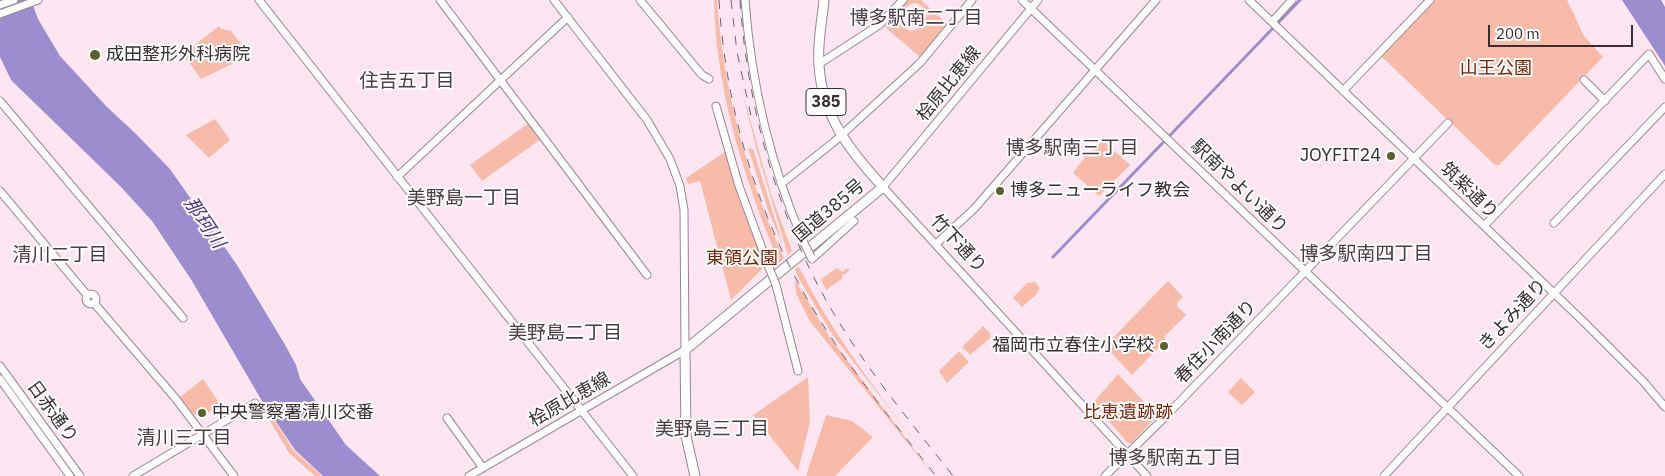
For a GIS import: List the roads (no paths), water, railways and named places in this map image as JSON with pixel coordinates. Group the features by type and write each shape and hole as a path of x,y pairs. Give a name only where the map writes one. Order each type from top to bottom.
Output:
{"highway":[{"name":"竹下通り","path":"824,0 819,64 827,107 841,136 855,156 884,187"},
{"name":"国道385号","path":"685,350 884,187"},
{"path":"685,350 686,436 695,476"}],"street":[{"path":"0,5 14,0"},
{"path":"258,0 633,476"},
{"path":"440,0 647,275"},
{"path":"554,0 647,120 670,160 680,186 684,210 685,350"},
{"path":"640,0 702,75 710,79"},
{"path":"745,0 752,67 781,184 810,257 812,259 854,221"},
{"path":"819,64 879,25 903,0"},
{"path":"781,184 841,136 920,63 972,0"},
{"name":"駅南やよい通り","path":"1022,0 1446,409 1519,476"},
{"name":"桧原比恵線","path":"884,187 1038,0"},
{"path":"936,244 974,209 1156,0"},
{"name":"筑紫通り","path":"1248,0 1554,293 1643,381 1665,407"},
{"path":"1272,22 1292,0"},
{"path":"1343,91 1430,0"},
{"path":"0,14 36,1"},
{"path":"397,177 500,79 568,18"},
{"path":"1484,226 1649,54 1665,79"},
{"path":"1584,80 1605,101"},
{"path":"0,101 183,318"},
{"path":"716,106 738,186 776,285 798,371"},
{"path":"1554,223 1665,107"},
{"name":"春住小南通り","path":"1105,476 1448,123"},
{"name":"きよみ通り","path":"1384,476 1665,174"},
{"name":"竹下通り","path":"884,187 1147,476"},
{"path":"0,191 88,295 94,296 94,303 176,399 234,476"},
{"name":"桧原比恵線","path":"469,476 685,350"},
{"name":"日赤通り","path":"0,366 80,476"},
{"name":"日赤通り","path":"0,379 70,476"},
{"path":"133,476 255,403"},
{"path":"447,418 483,468"}],"water":[{"name":"那珂川","path":"0,0 31,0 38,19 60,56 107,107 170,169 237,265 284,343 296,365 300,379 346,445 380,476 323,476 295,450 262,401 192,281 152,221 121,187 11,80 0,57"},
{"path":"1298,0 1302,0 1053,259 1051,257"},
{"path":"1622,0 1661,0 1665,7 1665,66"}],"railway":[{"path":"719,0 722,39 736,118 746,156 773,231 790,267 823,325 870,391 936,476"},
{"path":"731,0 737,52 751,116"},
{"path":"740,0 750,79 768,159 780,198 811,272 830,307 858,351 888,394 953,476"}],"place":[{"name":"成田整形外科病院","path":"95,55"},
{"name":"JOYFIT24","path":"1391,156"},
{"name":"博多ニューライフ教会","path":"1000,191"},
{"name":"福岡市立春住小学校","path":"1164,346"},
{"name":"中央警察署清川交番","path":"202,413"}],"district":[{"name":"博多駅南二丁目","path":"916,19"},
{"name":"住吉五丁目","path":"407,82"},
{"name":"博多駅南三丁目","path":"1072,149"},
{"name":"美野島一丁目","path":"464,199"},
{"name":"博多駅南四丁目","path":"1366,255"},
{"name":"清川二丁目","path":"60,256"},
{"name":"美野島二丁目","path":"565,334"},
{"name":"美野島三丁目","path":"712,430"},
{"name":"清川三丁目","path":"184,439"},
{"name":"博多駅南五丁目","path":"1175,459"}],"park label":[{"name":"山王公園","path":"1496,69"},
{"name":"東領公園","path":"742,259"},
{"name":"比恵遺跡跡","path":"1128,413"}]}
